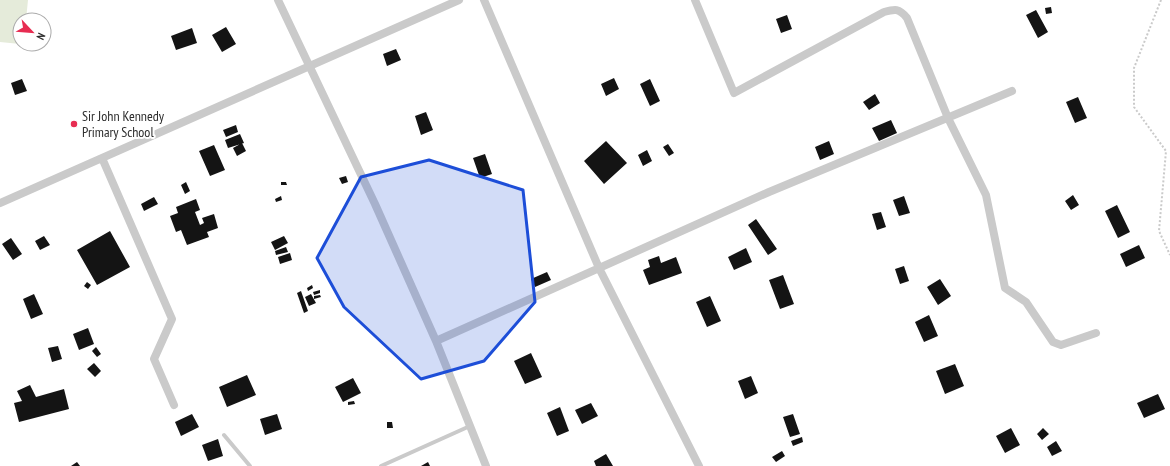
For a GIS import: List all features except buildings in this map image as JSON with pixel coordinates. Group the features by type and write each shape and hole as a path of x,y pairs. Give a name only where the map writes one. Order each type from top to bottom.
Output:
{"street":[{"path":"278,0 375,204 436,341 486,466"},
{"path":"0,203 459,0"},
{"path":"484,0 599,268 699,466"},
{"path":"695,0 734,93 884,12 894,9 902,12 907,18 948,118 986,195 1005,288 1026,302 1053,342 1061,345 1096,333"},
{"path":"436,341 769,192 1012,91"},
{"path":"102,158 172,319 154,359 174,405"}],"lane":[{"path":"381,466 470,426"},
{"path":"224,435 250,466"}],"path":[{"path":"1160,0 1134,68 1134,107 1166,151 1159,231 1170,256"}],"highlighted area":[{"path":"429,160 523,190 535,302 484,361 421,379 344,307 317,258 361,177"}],"green space":[{"path":"0,0 28,0 27,12 12,12 12,43 0,42"}],"place":[{"name":"Sir John Kennedy Primary School","path":"74,124"}]}
